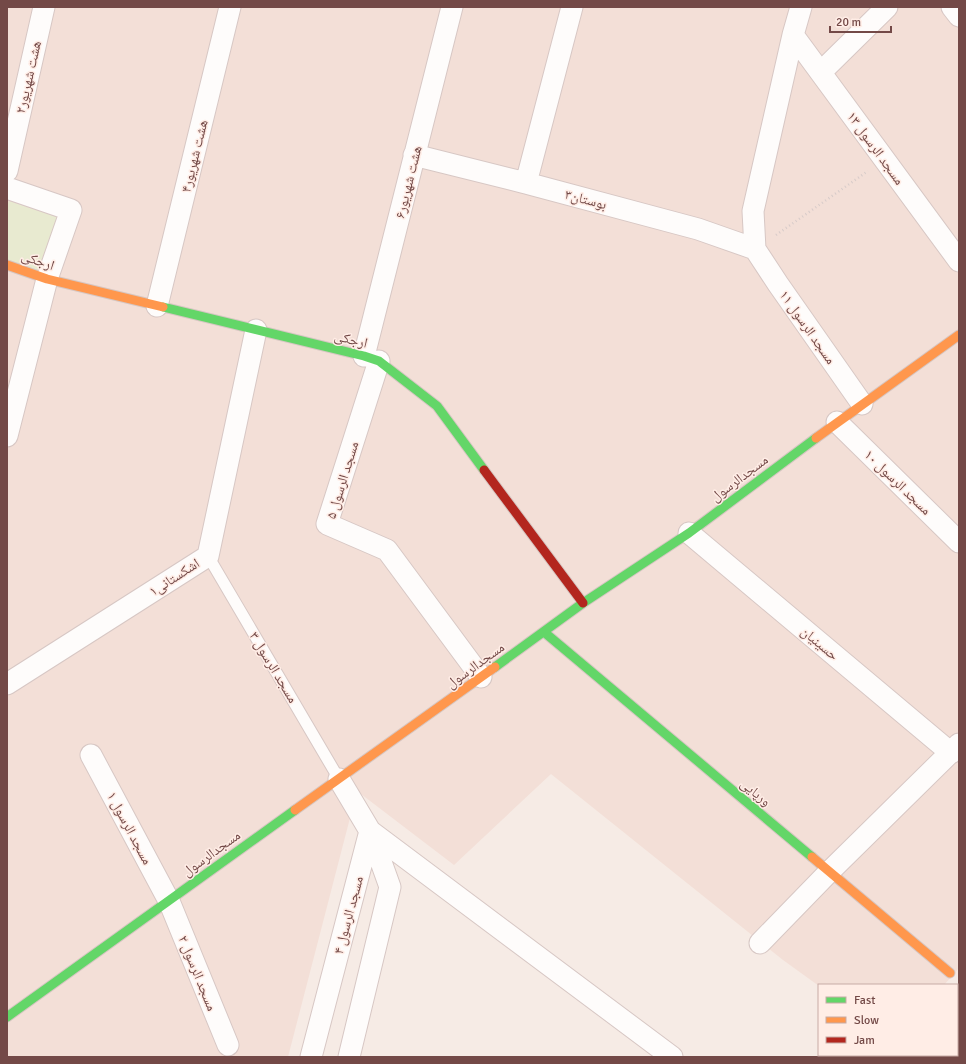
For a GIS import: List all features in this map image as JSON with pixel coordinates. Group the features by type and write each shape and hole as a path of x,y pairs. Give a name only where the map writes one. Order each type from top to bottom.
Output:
{"street":[{"name":"هشت شهریور۲","path":"7,171 44,7"},
{"name":"هشت شهریور۴","path":"157,306 230,7"},
{"name":"هشت شهریور۶","path":"371,358 414,155 452,7"},
{"path":"526,183 572,7"},
{"path":"755,249 753,211 801,7"},
{"path":"821,72 887,7"},
{"path":"952,7 959,16"},
{"name":"مسجد الرسول ۱۳","path":"794,35 959,261"},
{"name":"بوستان۳","path":"414,155 698,229 755,249"},
{"path":"7,188 71,210 47,279 7,436"},
{"name":"مسجد الرسول ۱۱","path":"755,249 862,404"},
{"name":"ارجکی","path":"7,265 47,279 371,358 437,406 584,603"},
{"name":"اشکستانی۱","path":"7,684 208,556 256,330"},
{"name":"مسجدالرسول","path":"7,1017 584,603 689,533 837,422 959,335"},
{"name":"مسجد الرسول ۵","path":"371,358 327,524 387,550 481,677"},
{"name":"مسجد الرسول ۱۰","path":"837,422 959,542"},
{"name":"حسینیان","path":"689,533 955,748"},
{"name":"ورپایی","path":"544,632 950,973"},
{"path":"760,943 829,872 955,748"},
{"name":"مسجد الرسول ۱","path":"91,754 169,901"},
{"path":"339,779 370,831 390,887 349,1057"},
{"path":"370,831 672,1057"},
{"name":"مسجد الرسول ۴","path":"311,1057 370,831"},
{"name":"مسجد الرسول ۲","path":"169,901 228,1045"}],"lane":[{"name":"مسجد الرسول ۳","path":"208,556 339,779"}],"path":[{"path":"755,249 885,160"}],"shaded area":[{"path":"7,7 959,7 959,968 945,984 818,984 818,985 783,960 551,774 454,865 357,791 288,1057 7,1057"}],"green space":[{"path":"9,201 60,218 44,272 7,260 7,206"}],"traffic: fast":[{"path":"163,307 364,356 379,361 437,406 484,470"},
{"path":"495,667 583,603 689,533 816,438"},
{"path":"544,632 812,857"},
{"path":"7,1017 295,810"}],"traffic: slow":[{"path":"7,265 47,279 163,307"},
{"path":"816,438 959,335"},
{"path":"295,810 495,667"},
{"path":"812,857 950,973"}],"traffic: jam":[{"path":"484,470 583,603"}]}
